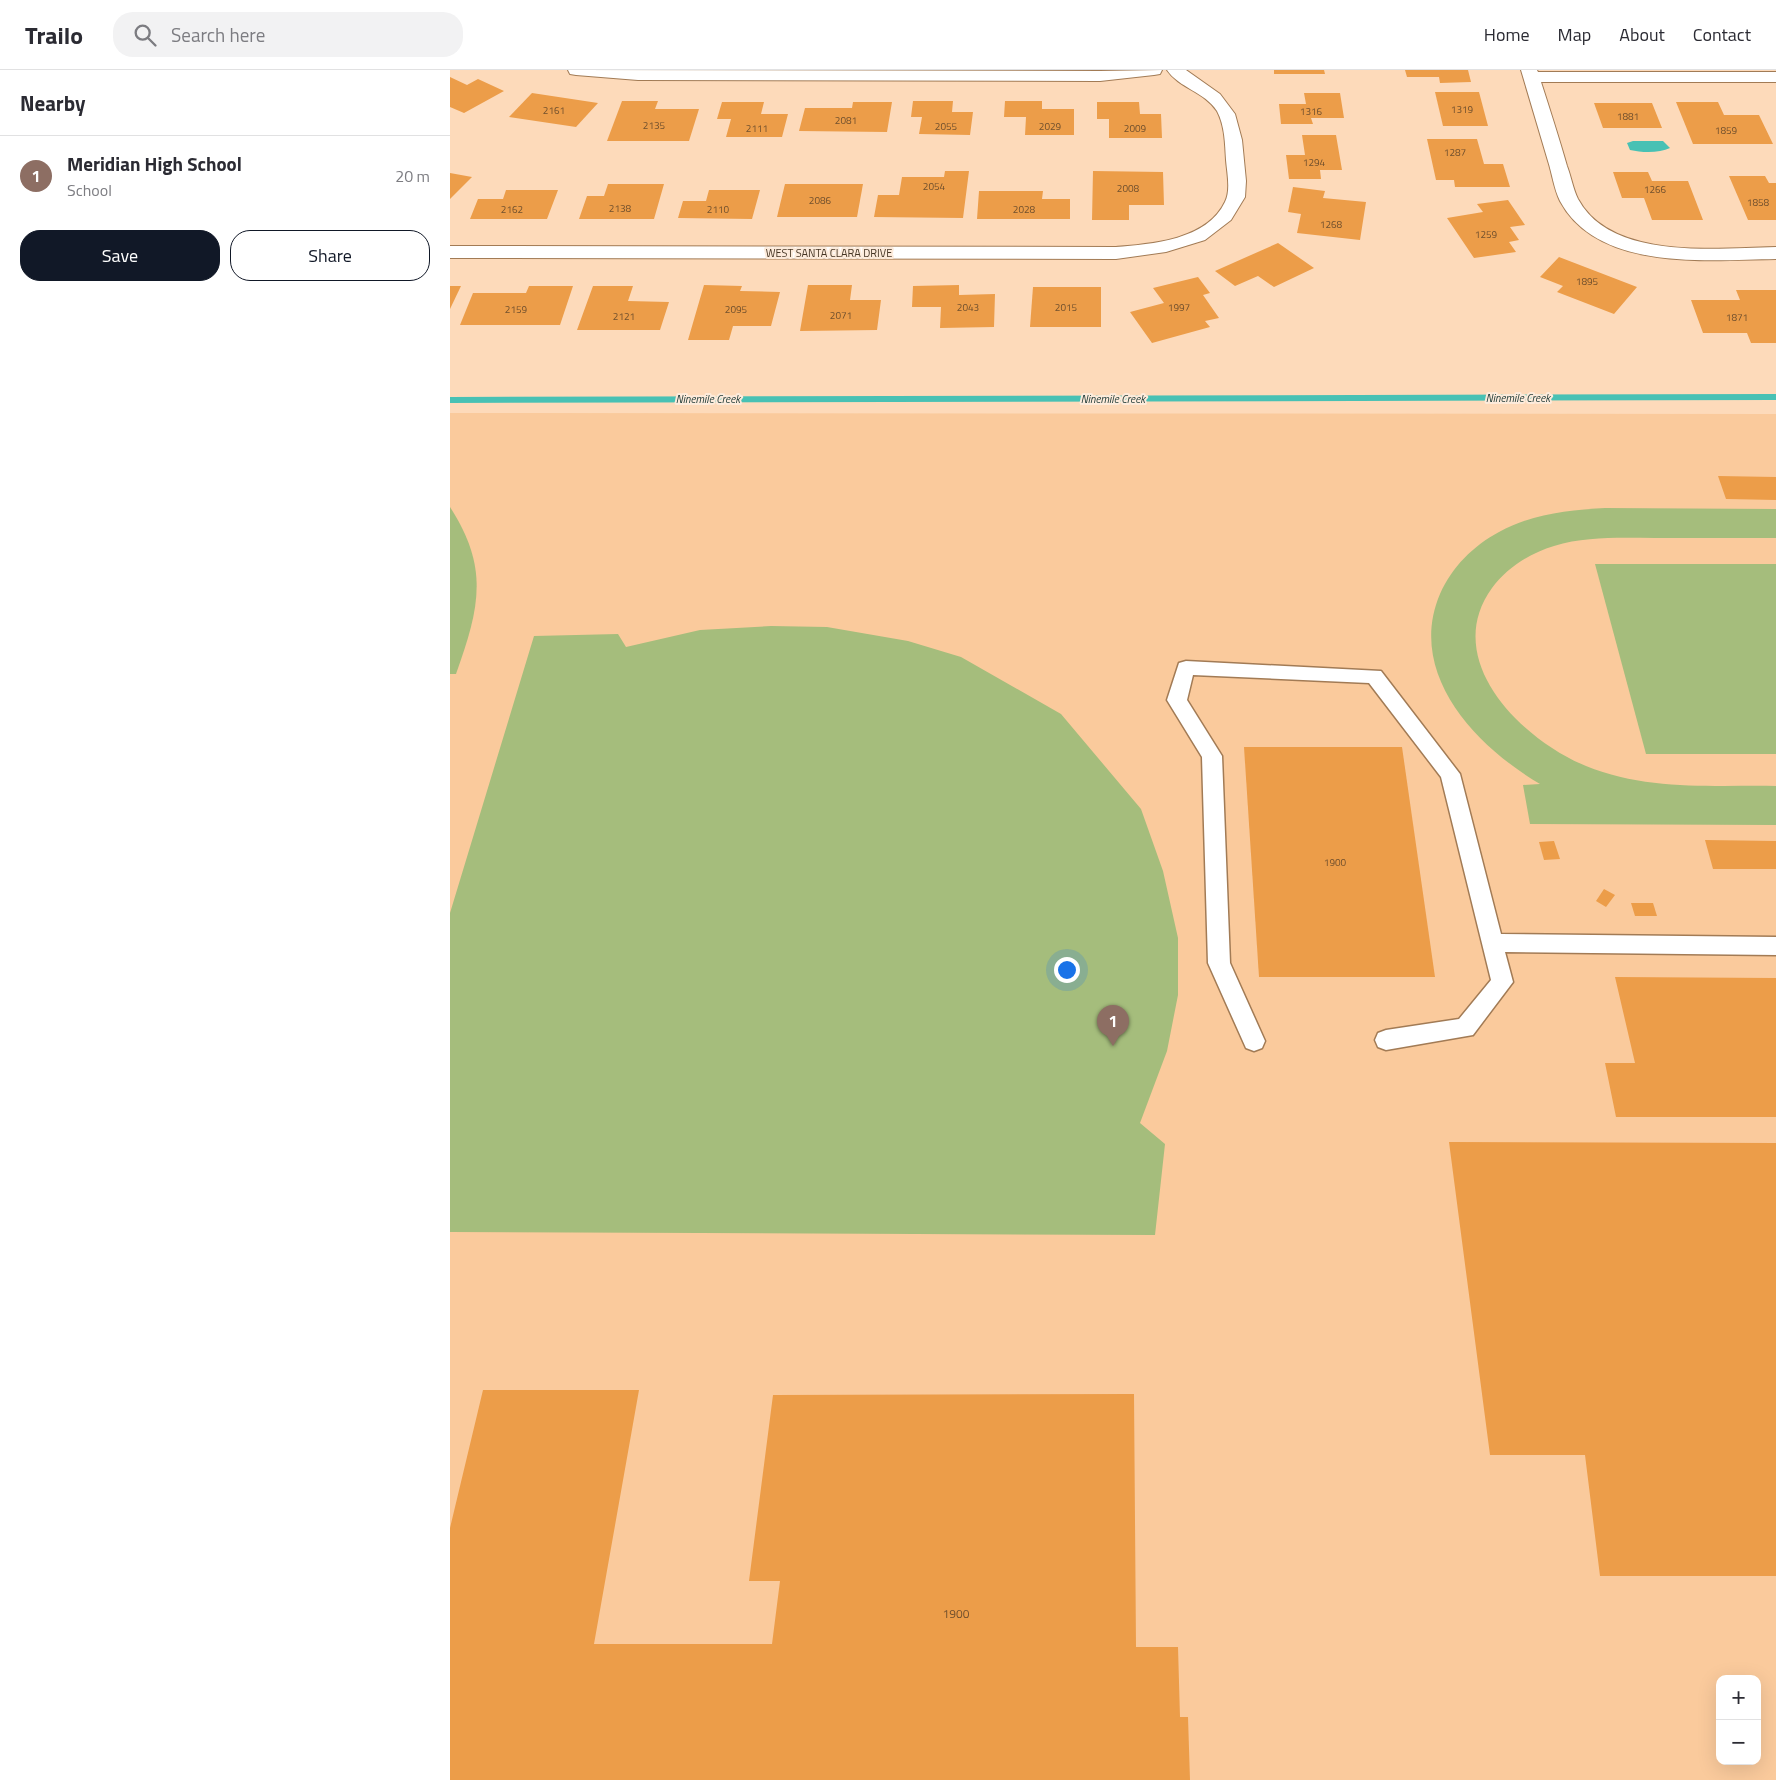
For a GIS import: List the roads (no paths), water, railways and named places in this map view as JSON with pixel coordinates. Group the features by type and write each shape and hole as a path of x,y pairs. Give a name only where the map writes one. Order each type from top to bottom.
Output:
{"street":[{"path":"576,70 638,75 1070,76 1128,74 1154,70"},
{"name":"WEST SANTA CLARA DRIVE","path":"450,252 1116,253 1152,250 1180,243 1205,232 1224,216 1234,200 1237,182 1230,121 1222,106 1176,70"},
{"path":"1776,77 1530,73 1568,200 1580,218 1600,234 1629,246 1661,253 1776,253"}],"lane":[{"path":"1254,1041 1218,963 1212,756 1177,700 1186,668 1374,676 1450,774 1502,982 1465,1028 1386,1040"},
{"path":"1492,943 1776,946"}],"water":[{"path":"1633,141 1663,141 1670,148 1661,151 1640,152 1630,150 1627,143"}],"waterway":[{"name":"Ninemile Creek","path":"450,400 1776,397"}],"place":[{"name":"Meridian High School","path":"1113,1046"}]}
